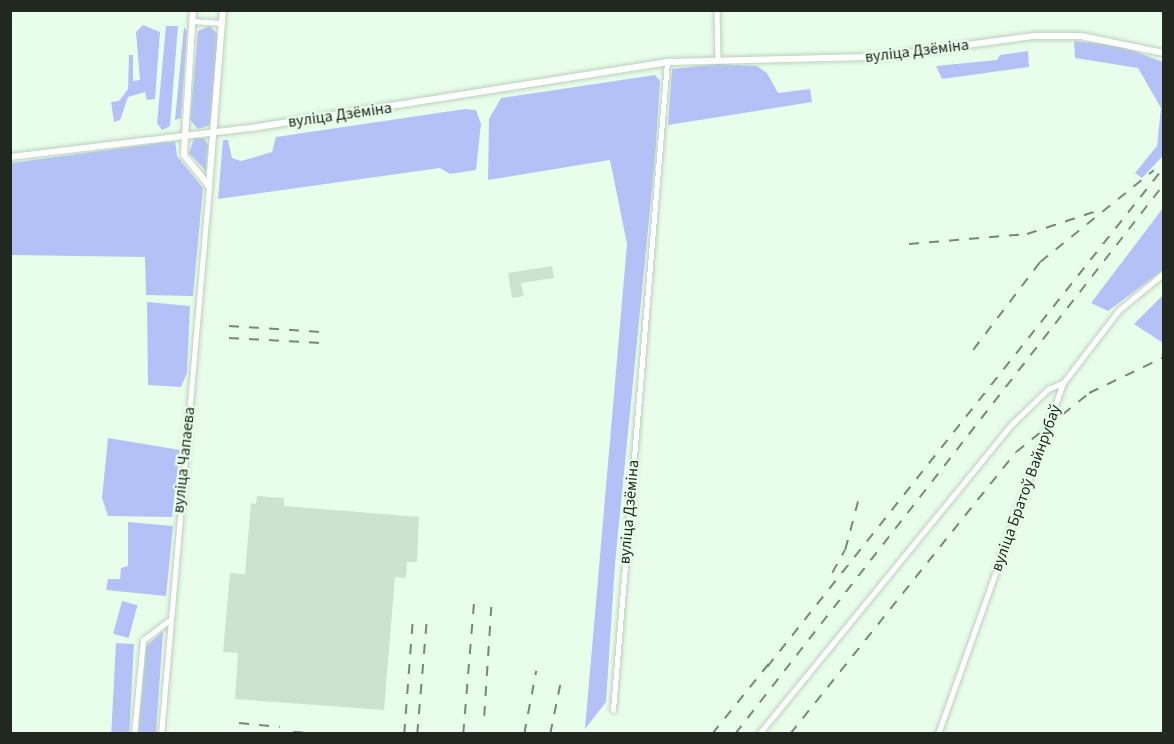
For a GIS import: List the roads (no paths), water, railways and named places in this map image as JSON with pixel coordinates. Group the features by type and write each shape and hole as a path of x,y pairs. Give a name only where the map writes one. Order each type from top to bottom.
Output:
{"main road":[{"path":"193,10 183,156 209,186"},
{"name":"вуліца Чапаева","path":"209,186 223,10"},
{"name":"вуліца Дзёміна","path":"10,157 214,132 668,62 718,59 878,57 1033,36 1081,36 1164,53"}],"street":[{"path":"717,10 718,59"},
{"path":"192,21 222,23"},
{"name":"вуліца Дзёміна","path":"613,710 668,62"},
{"name":"вуліца Чапаева","path":"162,734 209,186"},
{"name":"вуліца Братоў Вайнрубаў","path":"938,734 1064,383 1119,310 1164,273"},
{"path":"759,734 1006,432 1048,389 1064,383"},
{"path":"134,734 143,640 171,619"}],"railway":[{"path":"767,667 1164,167"},
{"path":"973,350 1040,262 1154,170"},
{"path":"735,734 1164,184"},
{"path":"909,244 1027,234 1094,212"},
{"path":"229,326 321,332"},
{"path":"229,338 321,343"},
{"path":"790,734 1016,452 1089,393 1164,357"},
{"path":"832,573 845,550 859,497"},
{"path":"463,734 474,601"},
{"path":"484,716 491,607"},
{"path":"404,734 413,614"},
{"path":"417,734 427,616"},
{"path":"712,734 771,661"},
{"path":"524,734 536,671"},
{"path":"550,734 562,675"},
{"path":"239,723 280,727"},
{"path":"293,732 329,734"}]}
